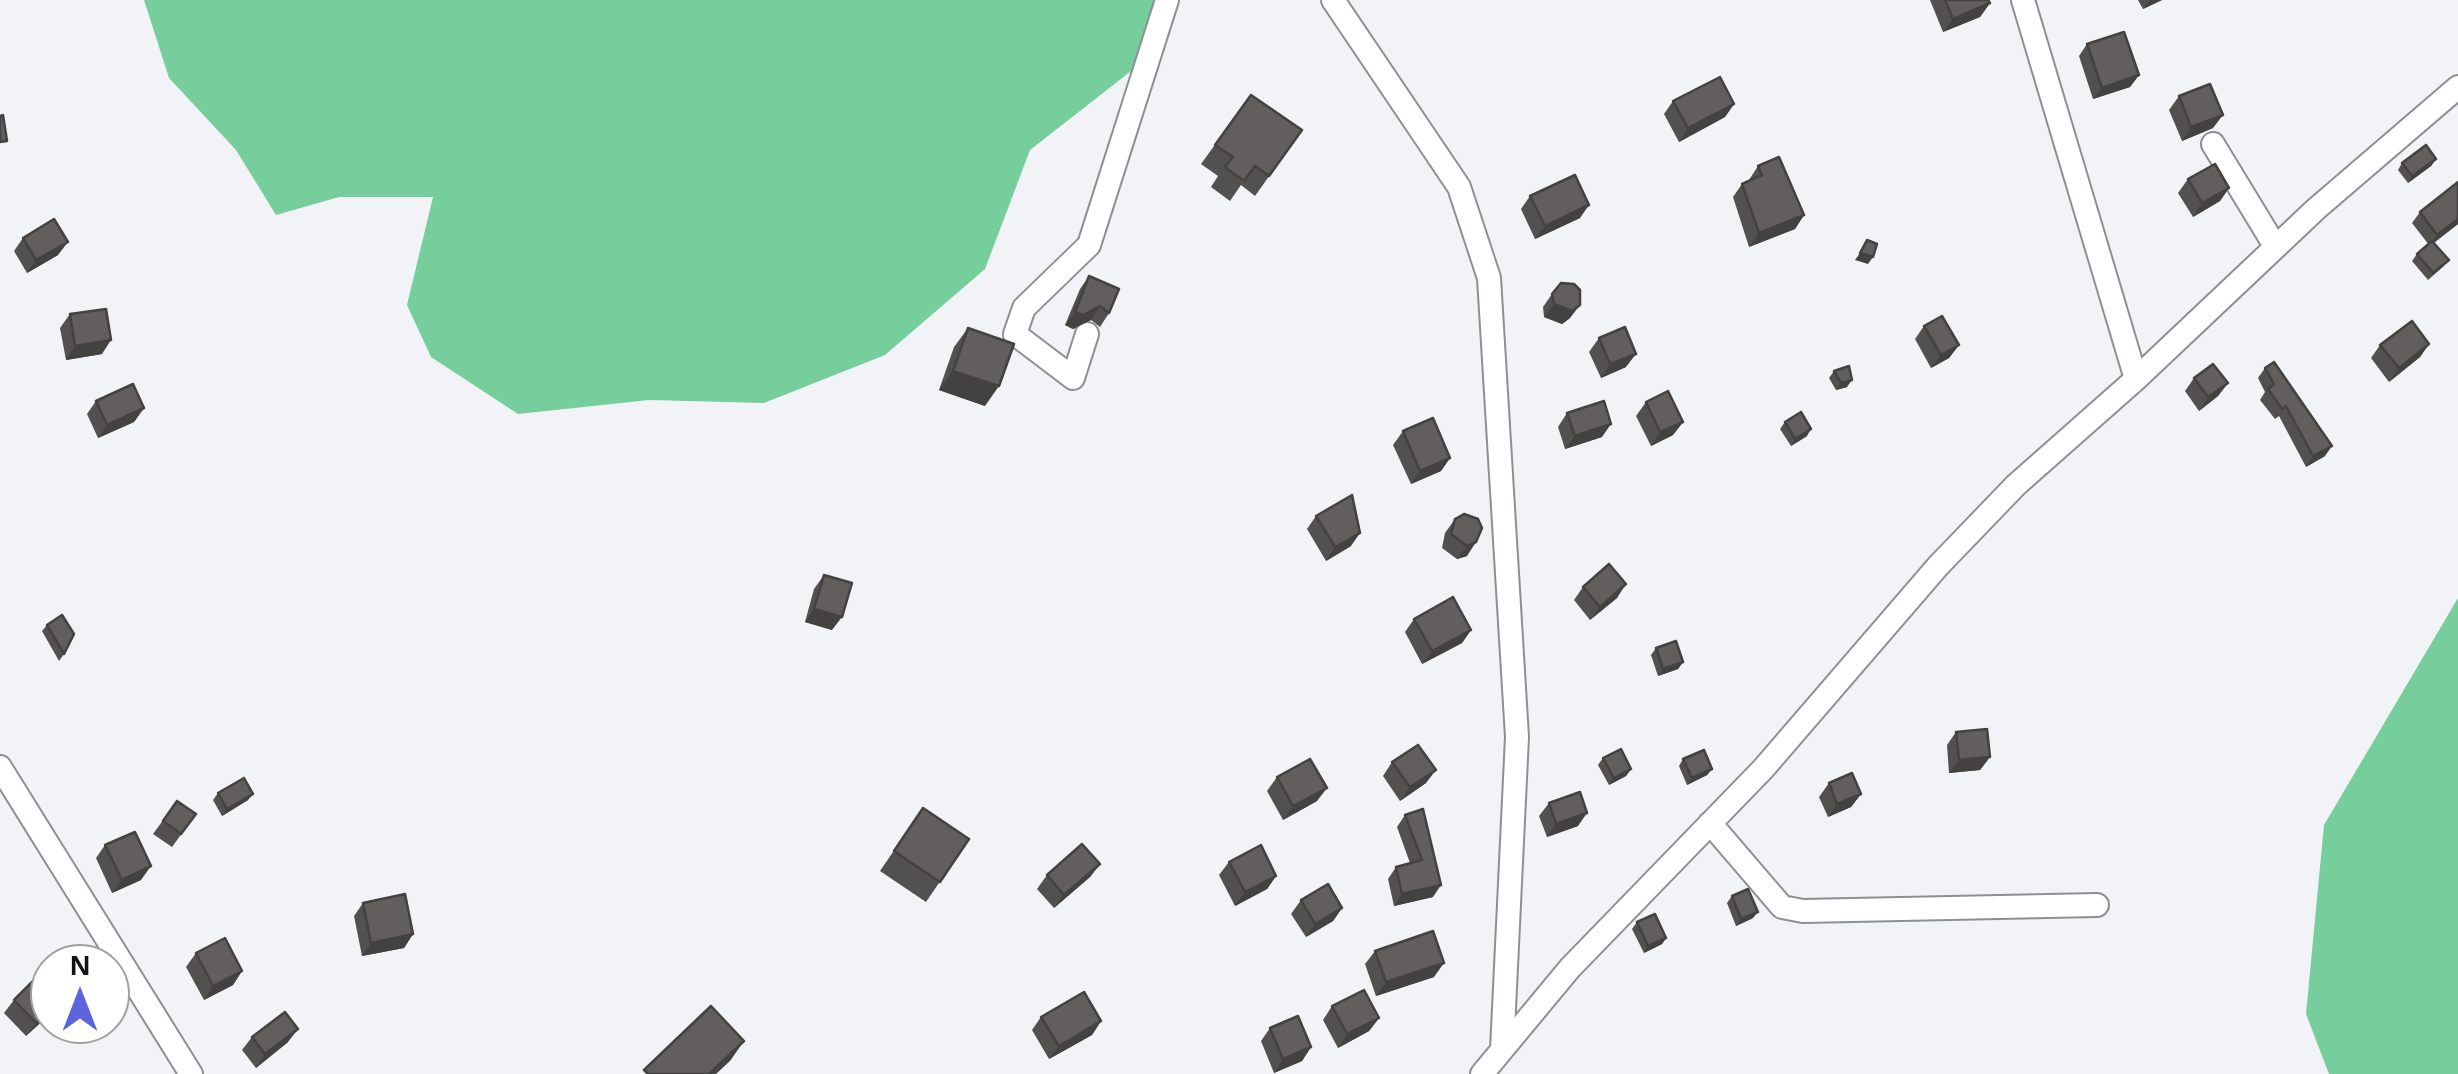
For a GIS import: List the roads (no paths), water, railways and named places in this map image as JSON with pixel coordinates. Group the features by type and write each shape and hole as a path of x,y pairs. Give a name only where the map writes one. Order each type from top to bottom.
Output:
{"street":[{"path":"1087,334 1073,378 1015,334 1024,308 1089,244 1167,0"},
{"path":"1333,0 1459,186 1489,278 1517,736 1502,1050"},
{"path":"2023,0 2136,379"},
{"path":"1482,1074 1570,968 1710,824 1938,566 2016,485 2136,379 2275,246 2458,87"},
{"path":"2214,144 2275,246"},
{"path":"0,767 191,1074"},
{"path":"1710,824 1782,907 1803,911 2097,905"}]}
